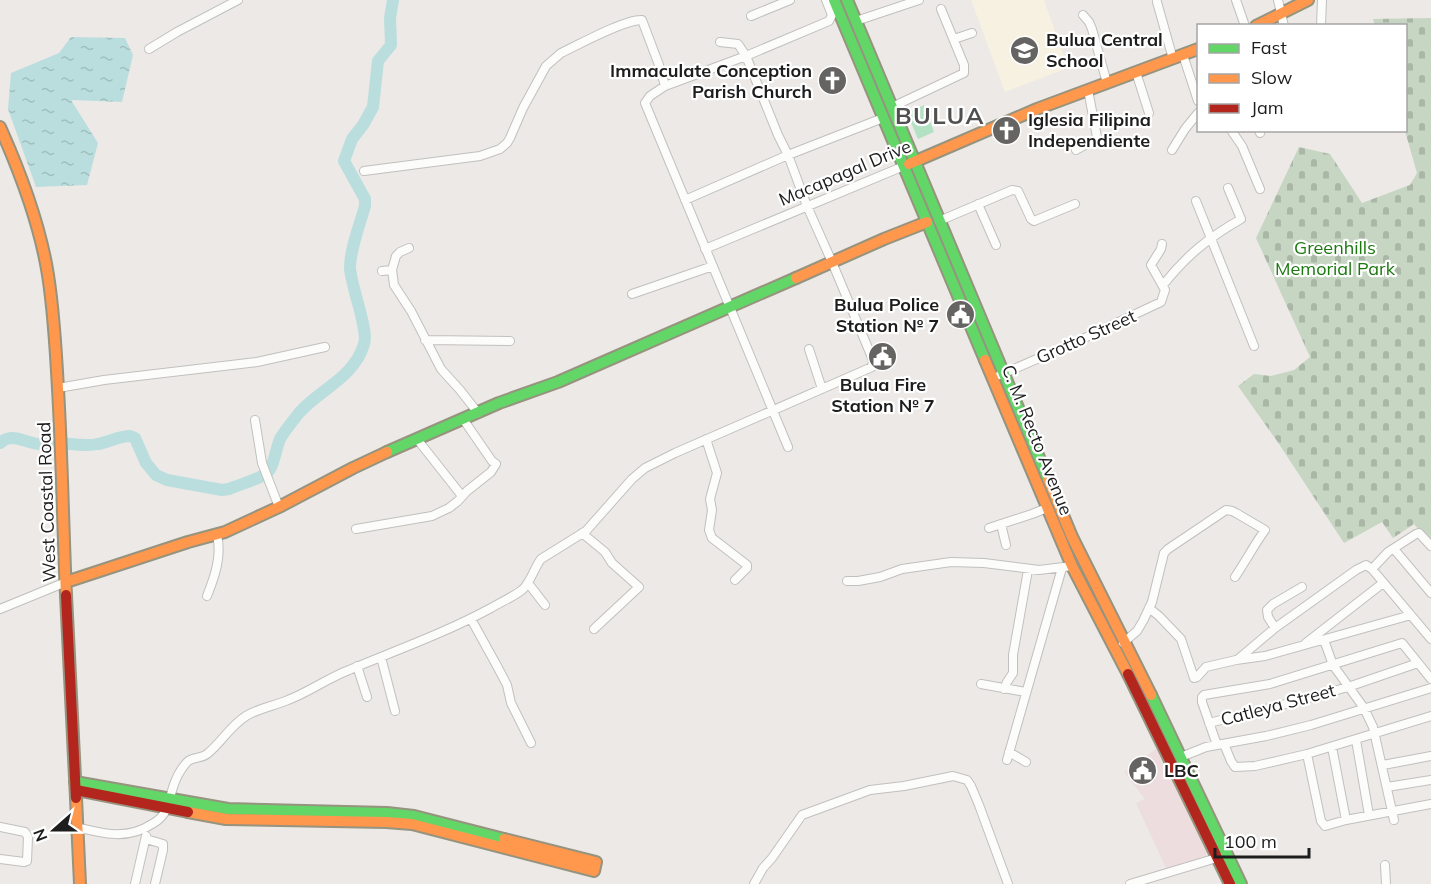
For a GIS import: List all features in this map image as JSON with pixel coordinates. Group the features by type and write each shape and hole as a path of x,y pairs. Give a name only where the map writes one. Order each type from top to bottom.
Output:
{"main road":[{"name":"C. M. Recto Avenue","path":"834,0 927,222 1186,790 1222,856 1241,884"},
{"name":"C. M. Recto Avenue","path":"847,0 939,221 1067,567 1121,644 1182,760 1222,856 1230,884"},
{"path":"1260,24 1308,0"},
{"path":"848,33 857,24"},
{"name":"Macapagal Drive","path":"904,166 1013,118 1197,50"},
{"name":"West Coastal Road","path":"0,127 25,188 38,231 48,273 55,326 80,884"},
{"path":"66,582 188,542 217,535 279,507 352,468 417,439 499,403 558,382 927,222"},
{"path":"76,786 168,803 208,816 226,819 412,824 595,867"}],"street":[{"path":"149,49 238,0"},
{"path":"751,16 790,0"},
{"path":"788,447 645,103 650,96 665,86 746,56 829,21 832,15 826,0"},
{"path":"857,24 919,0"},
{"path":"1236,0 1244,24"},
{"path":"1278,0 1284,24"},
{"path":"1321,24 1322,0"},
{"path":"1151,9 1159,1 1178,57 1197,99"},
{"path":"892,107 964,73 954,39 941,9"},
{"path":"1083,15 1092,29 1107,83"},
{"path":"364,171 480,156 500,149 510,138 527,100 552,59 636,20 642,20 665,86"},
{"path":"954,39 972,33"},
{"path":"77,827 115,835 146,828 161,817 177,776 185,765 190,760 202,758 235,724 246,716 289,700 357,666 471,619 519,592 528,583 541,559 582,533 645,468 872,367 873,360 746,56 738,44 720,42"},
{"path":"1136,72 1149,113"},
{"path":"1076,150 1097,137 1088,90"},
{"path":"1172,150 1197,114"},
{"path":"684,200 788,155 883,118"},
{"path":"1232,132 1242,146 1260,189"},
{"name":"Macapagal Drive","path":"705,249 904,166"},
{"name":"Grotto Street","path":"998,376 1156,304 1163,298 1164,285 1179,265 1210,238 1241,219 1228,188"},
{"path":"939,221 1014,189 1020,193 1034,221 1075,204"},
{"path":"1196,201 1254,346"},
{"path":"978,204 996,245"},
{"path":"1162,244 1151,265 1164,285"},
{"path":"409,248 396,256 392,270 394,285 411,311 441,369 478,413"},
{"path":"632,294 713,266"},
{"path":"382,271 392,270"},
{"path":"425,340 510,341"},
{"path":"58,388 104,380 256,362 325,347"},
{"path":"808,350 822,389"},
{"path":"356,528 432,516 449,508 495,468 496,464 463,419"},
{"path":"255,420 262,463 279,507"},
{"path":"417,439 462,496"},
{"path":"706,440 717,473 710,499 712,538 747,565 747,568 735,580"},
{"path":"989,528 1047,508"},
{"path":"1121,644 1140,627 1149,608 1164,553 1226,510 1232,510 1265,530 1235,577"},
{"path":"1001,524 1006,545"},
{"path":"582,533 605,552 612,563 639,587 594,629"},
{"path":"1372,569 1384,555 1413,535 1419,533 1431,546"},
{"path":"207,596 216,573 220,547 217,535"},
{"path":"1394,549 1431,593"},
{"path":"847,581 880,577 902,569 951,562 984,563 1028,570 1067,567 1026,692 1008,756 1026,762"},
{"path":"1236,660 1275,628 1366,565 1372,569 1431,639"},
{"path":"1004,689 1013,673 1013,656 1028,570"},
{"path":"0,609 66,582"},
{"path":"528,583 546,605"},
{"path":"1300,647 1383,583"},
{"path":"1275,628 1266,613 1269,607 1302,587"},
{"path":"1149,608 1181,639 1194,678 1206,667 1258,658 1411,615"},
{"path":"471,619 498,666 507,685 511,703 531,743"},
{"path":"1324,640 1333,665 1364,708 1376,734 1394,820"},
{"path":"1431,679 1402,643 1262,686 1204,695 1201,700 1220,745 1232,765 1237,767 1255,766 1307,754 1431,716"},
{"path":"381,657 395,711"},
{"name":"Catleya Street","path":"1209,723 1348,687 1418,663"},
{"path":"357,666 367,697"},
{"path":"981,684 1026,692"},
{"path":"1182,760 1220,745 1296,729 1431,688"},
{"path":"1356,740 1369,815"},
{"path":"1332,747 1346,820"},
{"path":"1307,754 1323,824 1328,825 1431,804"},
{"path":"1383,765 1431,756"},
{"path":"754,884 802,815 870,789 904,786 953,776 967,780 971,786 1008,884"},
{"path":"1387,787 1431,780"},
{"path":"0,827 25,832 28,837 27,861 0,859"},
{"path":"135,884 146,839 146,828"},
{"path":"146,839 163,844 155,884"},
{"path":"1130,884 1222,856"},
{"path":"1385,865 1386,884"}],"shaded area":[{"name":"Bulua Central School","path":"971,0 1044,0 1068,68 1005,92"},
{"path":"1156,749 1209,853 1204,858 1167,870 1136,803 1145,799 1124,772"}],"green space":[{"name":"Greenhills Memorial Park","path":"1431,18 1431,544 1414,524 1393,538 1382,522 1344,543 1238,386 1254,374 1271,376 1294,370 1310,357 1256,238 1299,147 1330,154 1362,203 1410,185 1417,173 1405,132 1407,24 1375,24 1373,19"},
{"path":"924,105 934,132 918,139 907,113"}],"water":[{"path":"71,37 125,38 133,55 122,102 71,100 98,143 87,185 36,187 8,109 11,73 59,53"}],"waterway":[{"path":"0,443 15,438 42,444 87,445 130,436 135,438 146,463 156,475 167,480 222,490 254,480 267,473 280,439 299,413 353,366 364,344 364,329 350,268 365,199 344,161 352,139 373,107 378,61 391,45 390,18 393,0"}],"traffic: fast":[{"path":"834,0 985,360"},
{"path":"847,0 1048,479"},
{"path":"387,452 499,403 558,382 796,278"},
{"path":"1151,695 1241,884"},
{"path":"75,782 228,809 387,813 414,816 504,839"}],"traffic: slow":[{"path":"1260,24 1308,0"},
{"path":"909,164 1037,109 1197,49"},
{"path":"0,127 35,218 45,256 50,289 59,415 66,595"},
{"path":"796,278 927,222"},
{"path":"985,360 1072,566 1128,674"},
{"path":"66,582 225,532 387,452"},
{"path":"1048,479 1072,537 1151,695"},
{"path":"76,798 80,884"},
{"path":"188,812 226,819 412,824 594,871 596,862 504,839"}],"traffic: jam":[{"path":"66,595 76,798"},
{"path":"1128,674 1230,884"},
{"path":"76,790 188,812"}],"place":[{"name":"Bulua Central School","path":"1025,50"},
{"name":"Immaculate Conception Parish Church","path":"833,81"},
{"name":"Iglesia Filipina Independiente","path":"1007,130"},
{"name":"Bulua Police Station № 7","path":"960,315"},
{"name":"Bulua Fire Station № 7","path":"883,356"},
{"name":"LBC","path":"1143,771"}],"district":[{"name":"BULUA","path":"940,116"}]}
